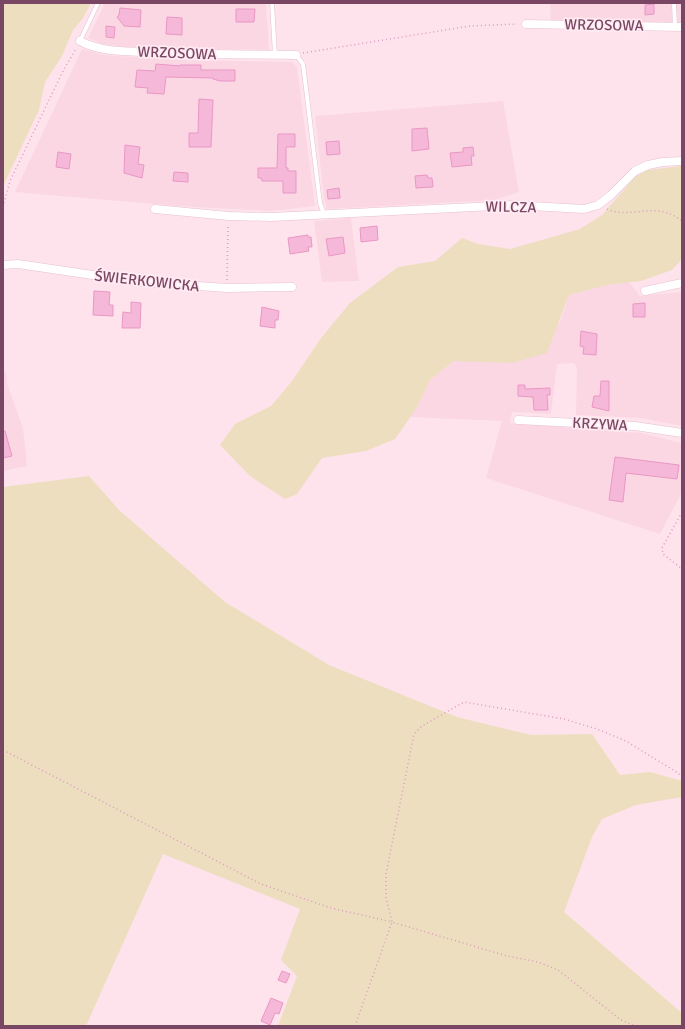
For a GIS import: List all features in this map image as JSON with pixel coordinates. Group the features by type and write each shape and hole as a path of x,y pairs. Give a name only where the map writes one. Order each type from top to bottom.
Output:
{"street":[{"name":"WRZOSOWA","path":"526,24 679,27"},
{"name":"WRZOSOWA","path":"80,42 100,49 130,51 180,54 296,55"},
{"name":"WILCZA","path":"155,209 228,216 271,217 513,205 584,209 598,205 611,195 635,171 648,165 663,162 682,161"},
{"name":"ŚWIERKOWICKA","path":"3,265 39,267 140,282 227,288 292,287"},
{"path":"645,290 682,283"},
{"name":"KRZYWA","path":"518,420 635,426 682,433"}],"lane":[{"path":"80,42 98,3"},
{"path":"272,3 275,54"},
{"path":"674,3 679,27"},
{"path":"296,55 303,64 320,203 324,214"}],"path":[{"path":"296,55 470,26 526,24"},
{"path":"3,207 10,181 64,69 80,42"},
{"path":"598,205 612,212 660,212 669,214 682,221"},
{"path":"227,288 228,216"},
{"path":"682,512 662,548 663,554 682,569"},
{"path":"355,1026 392,922 386,897 386,874 414,734 422,726 464,702 564,719 597,729 626,741 678,773 682,777"},
{"path":"3,750 261,884 331,908 392,922 558,970 621,1020 635,1026"}],"shaded area":[{"path":"3,3 91,3 83,18 73,30 62,56 45,82 39,110 3,186"},
{"path":"105,3 266,3 269,50 126,47 102,44 88,38"},
{"path":"550,3 682,3 682,23 551,21"},
{"path":"82,49 103,55 180,60 292,62 297,67 315,206 271,211 177,206 15,192"},
{"path":"503,101 519,192 495,200 327,209 324,199 315,116"},
{"path":"682,166 682,259 672,270 641,281 607,285 569,295 547,353 512,363 454,361 430,380 416,409 395,439 366,451 322,458 297,494 285,499 250,476 220,445 235,424 271,406 292,381 321,338 350,303 398,267 435,261 462,238 478,244 510,249 580,229 602,215 635,177 647,170"},
{"path":"351,218 359,281 322,282 314,221"},
{"path":"629,282 640,296 682,292 682,426 641,418 576,415 577,368 574,363 557,364 551,414 512,412 510,423 642,433 682,443 682,492 660,534 486,478 502,421 410,417 430,380 454,361 470,361 560,322 569,295 607,285"},
{"path":"3,371 6,371 7,384 23,428 27,466 3,471"},
{"path":"89,476 119,510 225,602 329,665 457,717 531,735 592,734 620,775 650,772 682,781 682,797 636,805 602,819 592,837 564,912 682,1013 682,1026 278,1026 297,976 281,960 300,909 163,854 86,1026 3,1026 3,487"}],"building":[{"path":"654,4 654,14 645,15 645,5"},
{"path":"120,8 141,10 140,27 124,26 117,17 119,15"},
{"path":"236,9 255,9 254,22 236,22"},
{"path":"167,17 182,18 182,35 166,34"},
{"path":"106,26 115,27 114,38 106,37"},
{"path":"156,64 180,66 201,65 201,70 235,70 235,81 220,81 213,78 166,77 164,94 147,93 148,88 135,87 137,70 155,71"},
{"path":"199,99 213,100 211,147 189,147 189,133 198,133"},
{"path":"427,128 429,149 412,151 412,129"},
{"path":"278,134 295,134 295,147 286,147 286,168 288,168 288,171 296,171 296,193 283,193 283,181 262,181 261,178 258,178 258,168 277,168"},
{"path":"339,141 340,154 327,155 326,142"},
{"path":"125,145 140,147 138,164 144,165 142,178 124,173"},
{"path":"473,147 474,156 471,156 472,165 452,167 450,153 463,152 463,148"},
{"path":"58,152 71,154 69,169 56,167"},
{"path":"174,172 188,173 188,182 173,181"},
{"path":"427,175 428,178 432,178 433,187 416,188 415,176"},
{"path":"339,188 340,198 328,199 327,190"},
{"path":"377,226 378,240 361,242 360,228"},
{"path":"308,235 308,237 311,237 312,247 308,247 309,251 290,254 288,238"},
{"path":"343,237 345,253 329,256 326,239"},
{"path":"94,291 110,292 109,305 113,305 113,316 93,315"},
{"path":"131,302 141,303 140,328 122,328 123,312 131,313"},
{"path":"645,303 645,317 633,317 633,304"},
{"path":"262,307 279,311 278,320 275,320 275,328 260,326"},
{"path":"581,331 597,334 596,355 583,354 584,347 580,346"},
{"path":"601,381 609,381 609,411 592,407 594,396 600,396"},
{"path":"518,385 525,385 525,389 550,388 550,395 547,395 548,410 534,410 533,397 518,396"},
{"path":"3,431 5,431 12,456 3,458"},
{"path":"615,457 679,465 677,479 626,473 623,502 609,500"},
{"path":"282,971 290,974 286,983 278,980"},
{"path":"271,998 283,1003 279,1014 275,1013 270,1025 261,1021"}]}
